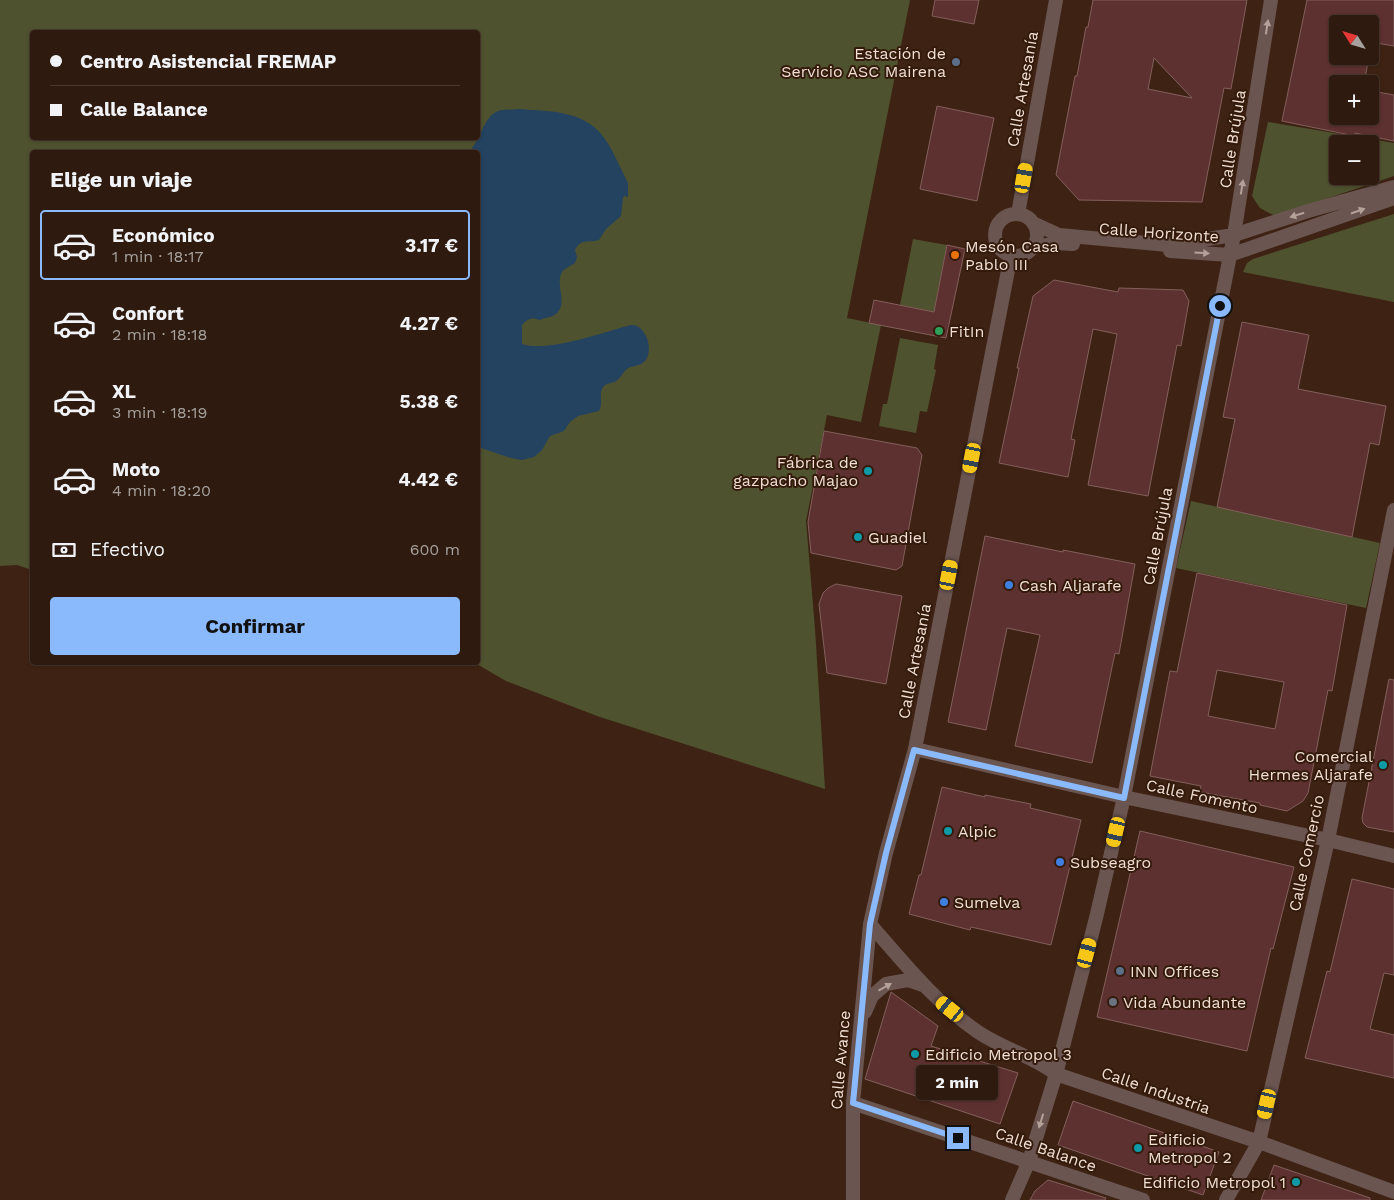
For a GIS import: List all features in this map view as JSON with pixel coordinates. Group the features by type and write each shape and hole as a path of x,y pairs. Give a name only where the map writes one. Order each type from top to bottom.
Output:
{"street":[{"name":"Calle Artesanía","path":"1018,214 1056,0"},
{"name":"Calle Brújula","path":"1056,1074 1094,927 1124,798 1234,235 1271,0"},
{"name":"Calle Horizonte","path":"1033,223 1059,235 1168,245 1234,235 1394,187"},
{"name":"Calle Horizonte","path":"1032,248 1056,243 1230,254 1394,198"},
{"path":"1018,214 1033,223 1036,235 1032,248 1023,254 1011,255 1000,248 995,235 999,222 1004,218 1018,214"},
{"name":"Calle Artesanía","path":"870,924 886,853 914,750 1011,255"},
{"name":"Calle Comercio","path":"1226,1200 1259,1142 1328,840 1394,510"},
{"name":"Calle Fomento","path":"914,750 1124,798 1328,840 1394,856"},
{"name":"Calle Industria","path":"870,924 935,998 979,1033 1045,1066 1056,1074 1259,1142 1394,1192"},
{"name":"Calle Avance","path":"853,1200 853,1103 870,924"},
{"path":"861,1021 872,996 886,984 908,980 926,987"},
{"path":"1012,1200 1029,1161 1056,1074"},
{"name":"Calle Balance","path":"853,1103 1143,1200"}],"green space":[{"path":"0,0 910,0 847,318 881,325 861,422 827,415 806,521 825,789 597,716 506,681 478,665 480,665 480,150 30,150 30,569 17,565 0,566"},
{"path":"1268,122 1346,135 1329,135 1329,185 1367,185 1275,216 1260,208 1252,196"},
{"path":"1379,140 1394,143 1394,176 1379,181"},
{"path":"1394,214 1394,302 1243,272 1247,263 1253,259"},
{"path":"913,239 947,245 934,312 900,305"},
{"path":"900,338 938,345 934,369 936,370 927,412 920,411 916,433 879,426 883,404 887,404"},
{"path":"1191,501 1380,543 1366,608 1176,568"}],"water":[{"path":"500,110 541,110 563,113 585,121 602,135 609,145 628,183 628,197 624,196 623,198 621,216 606,229 599,240 585,242 577,246 575,250 577,257 575,263 562,272 560,277 561,303 558,312 540,320 530,319 524,323 522,325 522,344 546,346 560,344 631,325 642,329 649,347 647,359 644,362 630,367 618,380 605,385 601,391 599,411 578,416 570,422 564,431 550,436 542,450 534,457 522,460 480,448 480,150 470,150 477,140 480,140 480,134 488,119"}],"building":[{"path":"935,0 979,0 974,24 932,16"},
{"path":"1093,0 1247,0 1231,89 1224,88 1202,202 1079,200 1056,175 1075,76 1077,76 1086,27 1088,27","holes":["1154,58 1192,98 1148,89"]},
{"path":"1307,0 1394,0 1394,46 1379,44 1379,15 1329,15 1329,65 1367,65 1366,75 1329,75 1329,125 1379,125 1379,92 1394,95 1394,141 1379,138 1379,135 1355,133 1355,135 1350,135 1282,121"},
{"path":"937,106 994,118 977,201 920,189"},
{"path":"947,245 965,249 946,338 869,323 874,300 934,312"},
{"path":"1054,280 1118,292 1119,288 1183,290 1189,301 1181,346 1177,345 1148,496 1088,485 1117,334 1093,329 1071,439 1075,440 1068,477 999,463 1033,296"},
{"path":"1242,322 1309,335 1298,389 1386,406 1379,445 1370,443 1352,537 1217,507 1235,419 1223,417"},
{"path":"824,431 917,448 922,455 902,566 896,570 811,553 808,522"},
{"path":"985,536 1135,564 1119,654 1115,653 1092,763 1015,746 1040,635 1007,628 986,730 948,722"},
{"path":"1197,573 1347,605 1332,691 1328,690 1308,793 1303,801 1287,811 1260,805 1260,803 1200,792 1201,786 1150,776 1170,671 1177,672","holes":["1217,670 1284,682 1275,729 1208,716"]},
{"path":"836,584 902,596 886,684 827,673 819,604 823,593"},
{"name":"Comercial Hermes Aljarafe","path":"1389,679 1394,680 1394,832 1367,827 1363,823 1362,818"},
{"path":"942,787 985,797 985,795 1031,804 1030,808 1081,820 1051,945 971,927 970,930 909,914 919,875 921,875"},
{"path":"1140,831 1294,867 1273,949 1271,948 1247,1051 1097,1017"},
{"path":"1352,879 1394,889 1394,975 1384,973 1370,1029 1394,1035 1394,1078 1305,1058 1327,971 1330,972"},
{"name":"Edificio Metropol 3","path":"891,992 938,1026 931,1046 1018,1073 1000,1124 865,1079"},
{"name":"Edificio Metropol 2","path":"1073,1101 1219,1152 1203,1195 1058,1145"},
{"name":"Edificio Metropol 1","path":"1274,1165 1370,1198 1370,1200 1261,1200"},
{"path":"1048,1180 1106,1198 1105,1200 1030,1200 1035,1191"}],"place":[{"name":"Estación de Servicio ASC Mairena","path":"956,62"},
{"name":"Mesón Casa Pablo III","path":"955,255"},
{"name":"FitIn","path":"939,331"},
{"name":"Fábrica de gazpacho Majao","path":"868,471"},
{"name":"Guadiel","path":"858,537"},
{"name":"Cash Aljarafe","path":"1009,585"},
{"name":"Comercial Hermes Aljarafe","path":"1383,765"},
{"name":"Alpic","path":"948,831"},
{"name":"Subseagro","path":"1060,862"},
{"name":"Sumelva","path":"944,902"},
{"name":"INN Offices","path":"1120,971"},
{"name":"Vida Abundante","path":"1113,1002"},
{"name":"Edificio Metropol 3","path":"915,1054"},
{"name":"Edificio Metropol 2","path":"1138,1148"},
{"name":"Edificio Metropol 1","path":"1296,1182"}],"route":[{"path":"958,1138 853,1103 870,924 886,853 914,750 1124,798 1220,306"}]}
